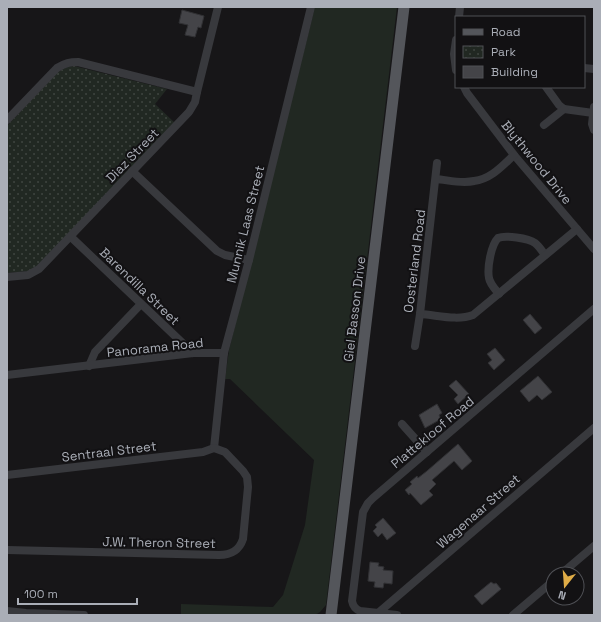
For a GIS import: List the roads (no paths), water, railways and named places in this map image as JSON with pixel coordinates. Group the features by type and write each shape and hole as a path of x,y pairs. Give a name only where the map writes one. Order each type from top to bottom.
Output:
{"main road":[{"name":"Giel Basson Drive","path":"331,615 404,7"}],"street":[{"name":"Diaz Street","path":"7,277 28,275 36,272 190,112 197,92 218,7"},
{"name":"Munnik Laas Street","path":"214,448 224,352 249,260 311,7"},
{"path":"455,47 455,62"},
{"path":"7,120 57,68 71,62 78,62 197,92"},
{"name":"Blythwood Drive","path":"464,88 514,155 594,249"},
{"path":"547,88 559,105 564,109 594,110 592,124 594,130"},
{"path":"544,125 564,109"},
{"path":"436,179 475,182 496,172 514,155"},
{"name":"Oosterland Road","path":"415,346 437,163"},
{"path":"132,171 217,251 225,255 249,260"},
{"path":"420,314 466,317 479,311 577,229"},
{"path":"498,294 490,282 489,277 492,249 498,238 506,236 526,239 534,242 545,255"},
{"name":"Barendilla Street","path":"71,237 193,353"},
{"name":"Panorama Road","path":"89,366 95,352 141,304"},
{"name":"Plattekloof Road","path":"378,613 360,611 355,608 352,601 361,522 365,507 427,452 594,310"},
{"name":"Panorama Road","path":"7,375 193,353 224,352"},
{"path":"402,424 427,452"},
{"name":"Wagenaar Street","path":"378,613 594,428"},
{"name":"Sentraal Street","path":"7,475 203,452 214,448"},
{"name":"J.W. Theron Street","path":"7,550 212,555 226,555 233,553 240,547 243,539 248,482 243,470 234,460 225,452 214,448"},
{"path":"570,566 594,546"},
{"path":"513,615 545,588"},
{"path":"7,611 84,615"},
{"path":"378,613 397,615"}]}
